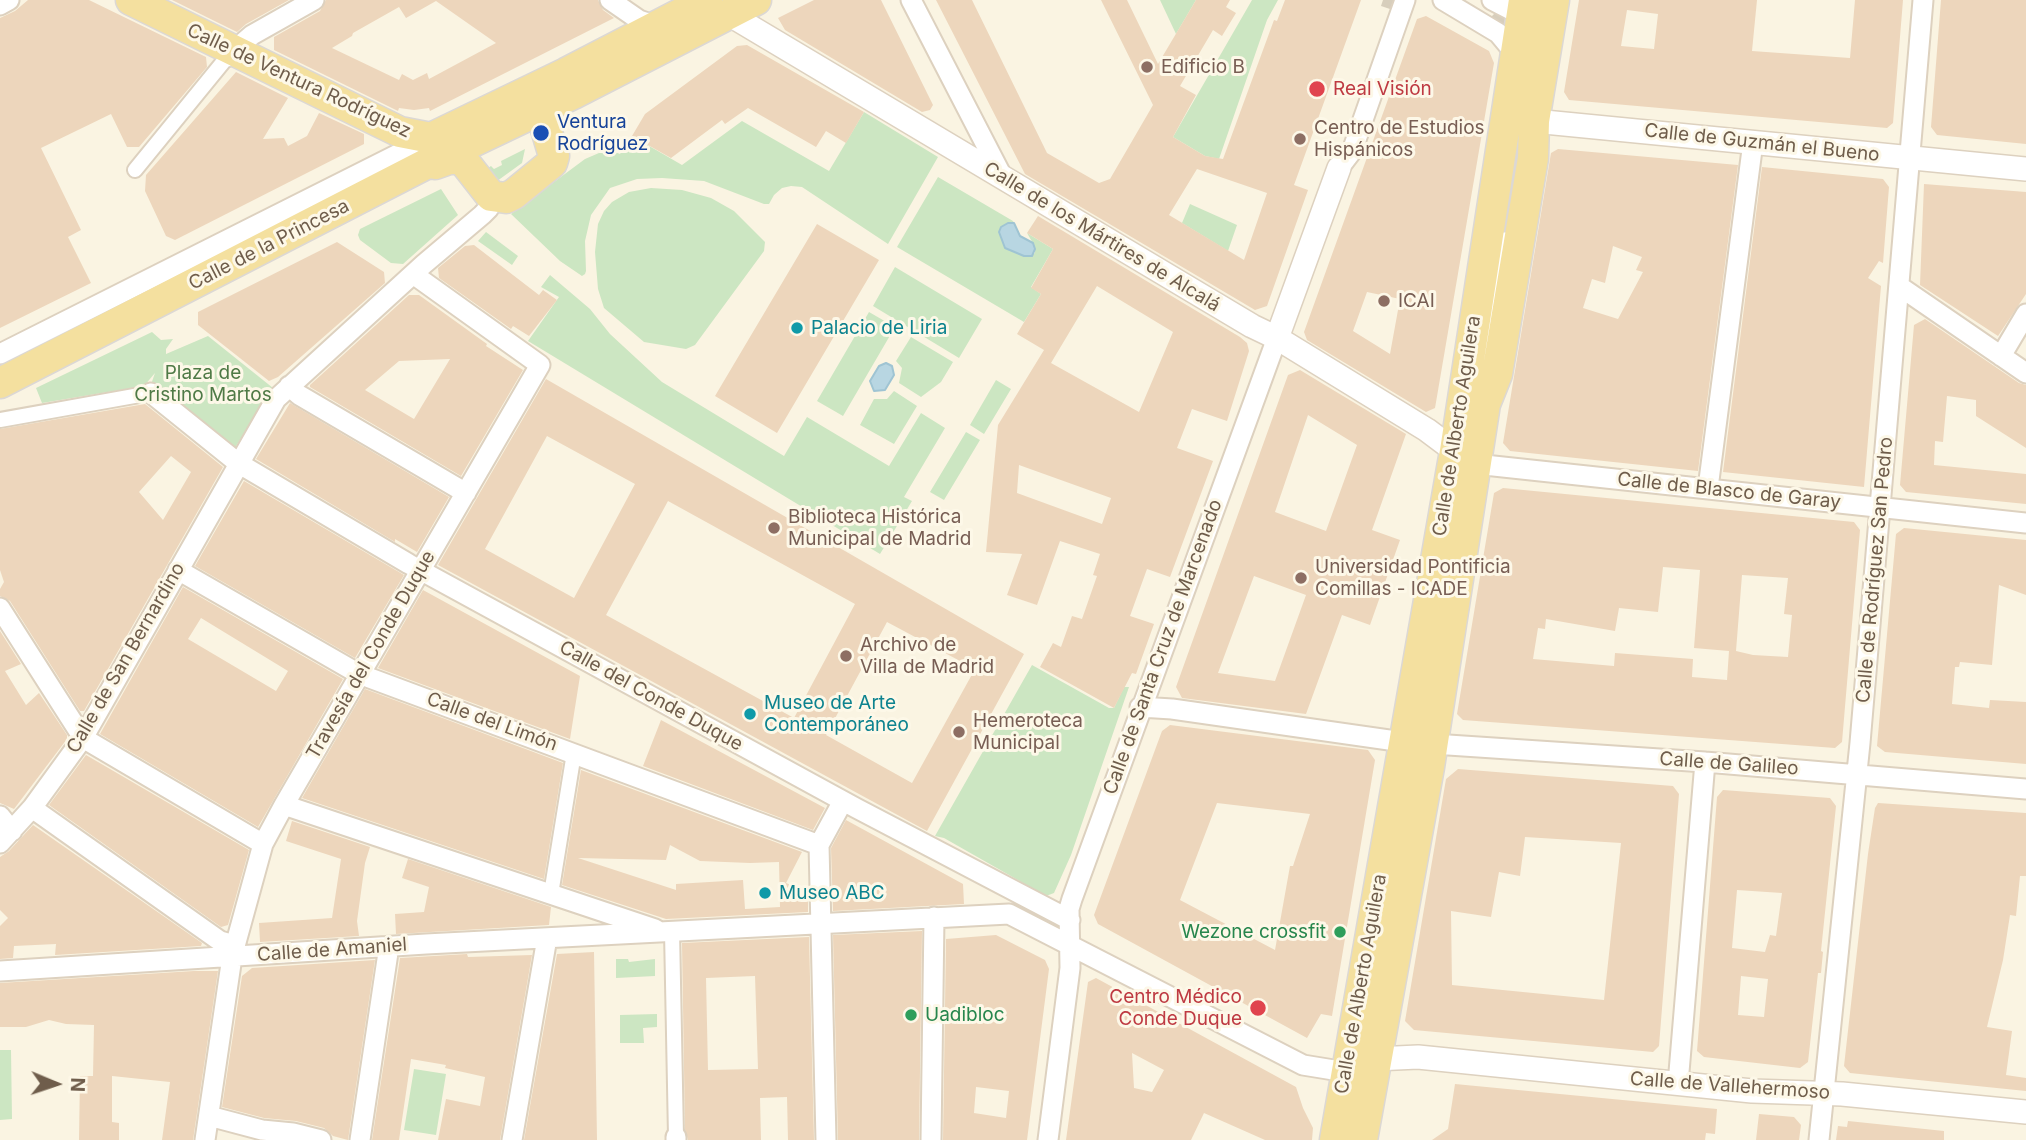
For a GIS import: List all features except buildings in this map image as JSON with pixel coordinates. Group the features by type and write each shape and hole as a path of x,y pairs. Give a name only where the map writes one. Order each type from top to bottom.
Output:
{"main road":[{"name":"Calle de Ventura Rodríguez","path":"131,0 401,132 428,152"},
{"name":"Calle de la Princesa","path":"0,383 428,152 531,102 656,26 717,7 756,0"},
{"name":"Calle de Alberto Aguilera","path":"1465,457 1497,374 1535,146 1534,121 1554,0"},
{"name":"Calle de la Princesa","path":"531,102 616,72 717,7"},
{"name":"Calle de Alberto Aguilera","path":"1362,1140 1418,742 1465,457 1511,144 1515,53 1508,7"},
{"path":"428,152 449,159 462,159 491,196 506,198 552,163 554,150 531,102"},
{"name":"Calle de Alberto Aguilera","path":"1335,1140 1346,1072 1418,742"}],"street":[{"path":"0,5 9,0"},
{"path":"135,170 224,61 239,53 245,41 314,0"},
{"path":"610,0 639,20 656,26"},
{"path":"911,0 1003,178"},
{"path":"1443,0 1498,33 1532,78"},
{"path":"1469,0 1508,7 1532,78 1534,121 1518,125 1511,144"},
{"name":"Calle de Rodríguez San Pedro","path":"1819,1140 1857,774 1923,0"},
{"name":"Calle de Santa Cruz de Marcenado","path":"1048,1140 1070,968 1072,899 1339,168 1352,150 1398,4"},
{"name":"Calle de los Mártires de Alcalá","path":"717,7 1259,330 1277,338 1435,435 1465,457"},
{"name":"Calle de Guzmán el Bueno","path":"1534,121 2026,169"},
{"path":"1709,488 1753,142"},
{"name":"Calle de Alberto Aguilera","path":"1485,404 1482,386 1511,144"},
{"name":"Calle de la Princesa","path":"0,354 428,152"},
{"path":"0,419 151,393 238,463 276,399 489,208 491,196"},
{"name":"Travesía del Conde Duque","path":"205,1140 233,951 263,844 540,365 414,275"},
{"path":"1899,286 2026,373"},
{"path":"2001,356 2026,314"},
{"path":"289,386 299,395 466,493"},
{"name":"Calle de Blasco de Garay","path":"1465,457 1709,488 2026,523"},
{"name":"Calle de San Bernardino","path":"4,830 32,808 83,738 238,463"},
{"name":"Calle del Conde Duque","path":"238,463 421,570 843,801 1070,920"},
{"name":"Calle del Limón","path":"178,570 359,674 819,845"},
{"path":"0,608 83,738 263,844"},
{"name":"Calle de Galileo","path":"1140,707 1418,742 1705,762 2026,789"},
{"path":"551,894 574,753"},
{"path":"1678,1084 1705,762"},
{"path":"826,1140 819,845 843,801"},
{"name":"Calle de Amaniel","path":"284,805 668,931"},
{"path":"32,808 233,951"},
{"path":"999,914 1005,905 1007,888"},
{"name":"Calle de Amaniel","path":"0,971 233,951 389,946 999,914 1009,914 1070,945"},
{"path":"931,1140 934,917"},
{"path":"668,931 676,1138"},
{"path":"512,1140 547,938"},
{"path":"1070,945 1303,1065 1346,1072"},
{"path":"360,1140 389,946"},
{"name":"Calle de Vallehermoso","path":"1346,1072 1375,1059 1410,1056 1678,1084 1823,1095 1842,1094 2026,1112"},
{"path":"209,1116 262,1130 293,1133 321,1140"}],"green space":[{"path":"1160,0 1196,0 1176,34"},
{"path":"1252,0 1278,0 1267,20 1219,159 1205,156 1173,137"},
{"path":"864,112 938,157 888,244 802,187 782,188 769,204 764,204 704,181 637,179 610,188 591,215 585,241 586,271 582,276 560,261 511,214 585,159 612,151 620,154 632,136 682,165 742,121 829,171"},
{"path":"525,149 522,163 493,184 484,171 491,166 494,169 502,165 501,161"},
{"path":"938,177 1013,221 1014,223 1011,223 1018,252 1028,257 1035,253 1027,233 1053,249 1031,287 1041,294 1024,322 897,247"},
{"path":"651,188 682,190 711,198 734,211 765,242 764,251 695,345 686,349 644,342 604,308 598,289 595,252 598,224 604,211 612,202 629,192"},
{"path":"441,189 458,215 403,264 391,263 360,240 360,229"},
{"path":"1190,204 1237,225 1228,251 1182,223"},
{"path":"486,232 518,256 512,265 478,241"},
{"path":"895,267 982,319 959,358 873,306"},
{"path":"550,275 590,309 610,334 662,382 784,456 807,417 889,466 921,413 945,428 904,497 912,501 880,554 528,341 559,297 541,287"},
{"path":"869,312 895,327 843,416 817,401"},
{"name":"Plaza de Cristino Martos","path":"152,332 161,340 173,339 166,349 166,354 208,336 273,388 231,454 148,393 155,373 144,386 42,403 36,388"},
{"path":"911,337 953,362 941,382 921,397 899,383 902,368 896,361"},
{"path":"996,380 1011,389 984,434 970,425"},
{"path":"894,391 917,406 894,444 860,425 874,399 887,399"},
{"path":"966,432 980,440 944,500 930,492"},
{"path":"1032,665 1109,708 1114,708 1124,687 1129,687 1071,855 1054,893 1046,896 944,838 935,836"},
{"path":"616,959 628,959 629,962 655,959 655,976 616,978"},
{"path":"657,1014 657,1027 643,1028 644,1043 620,1043 620,1015"},
{"path":"0,1050 11,1050 12,1119 0,1120"},
{"path":"414,1069 446,1074 436,1135 404,1130"}],"water":[{"path":"1014,223 1020,236 1033,243 1035,249 1032,256 1024,256 1005,248 999,232 1001,227"},
{"path":"886,363 892,366 894,375 885,390 874,391 870,381 879,366"}],"tunnel":[{"path":"1390,9 1393,0"},
{"path":"1494,14 1509,29 1517,46"}],"place":[{"name":"Edificio B","path":"1147,67"},
{"name":"Real Visión","path":"1317,89"},
{"name":"Ventura Rodríguez","path":"541,133"},
{"name":"Centro de Estudios Hispánicos","path":"1300,139"},
{"name":"ICAI","path":"1384,301"},
{"name":"Palacio de Liria","path":"797,328"},
{"name":"Biblioteca Histórica Municipal de Madrid","path":"774,528"},
{"name":"Universidad Pontificia Comillas - ICADE","path":"1301,578"},
{"name":"Archivo de Villa de Madrid","path":"846,656"},
{"name":"Museo de Arte Contemporáneo","path":"750,714"},
{"name":"Hemeroteca Municipal","path":"959,732"},
{"name":"Museo ABC","path":"765,893"},
{"name":"Wezone crossfit","path":"1340,932"},
{"name":"Centro Médico Conde Duque","path":"1258,1008"},
{"name":"Uadibloc","path":"911,1015"}]}
